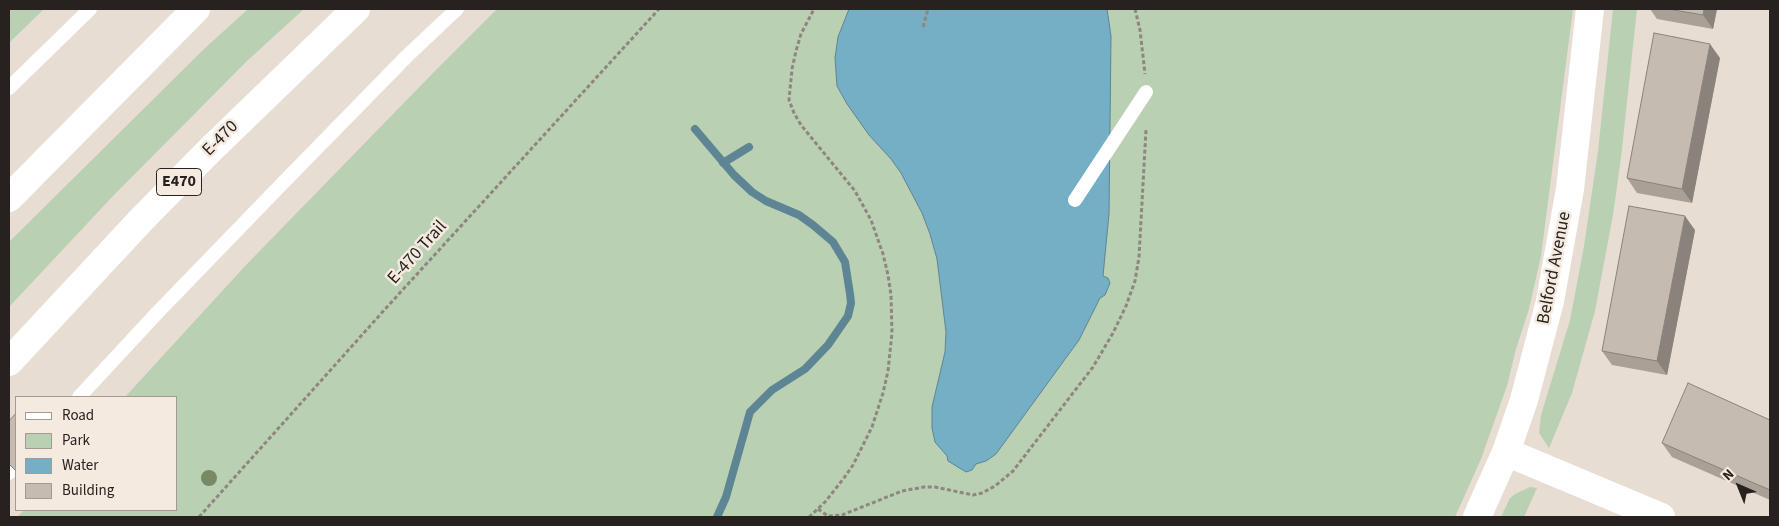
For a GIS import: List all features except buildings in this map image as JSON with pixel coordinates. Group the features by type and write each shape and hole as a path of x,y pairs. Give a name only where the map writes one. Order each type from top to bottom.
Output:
{"main road":[{"path":"9,198 196,9"},
{"name":"E-470","path":"9,362 196,164 356,9"},
{"name":"Belford Avenue","path":"1478,517 1506,452 1524,400 1560,254 1576,148 1590,9"},
{"path":"1506,452 1662,517"}],"lane":[{"path":"9,88 90,9"},
{"path":"80,396 282,184 407,56 457,9"},
{"path":"1075,200 1146,92"}],"path":[{"name":"E-470 Trail","path":"199,517 387,307 659,9"},
{"path":"809,517 818,509 853,465 872,428 888,371 892,326 888,275 871,220 855,191 801,125 789,100 796,51 801,34 814,9"},
{"path":"923,27 928,9"},
{"path":"818,509 828,516 842,515 902,491 924,487 935,487 973,494 982,493 1005,480 1013,471 1104,351 1120,321 1132,291 1139,256 1146,133 1146,92 1140,30 1135,9"}],"green space":[{"path":"9,9 44,9 9,43"},
{"path":"248,9 304,9 247,61 114,195 9,307 9,242 204,49"},
{"path":"497,9 1573,9 1541,256 1529,309 1516,349 1507,386 1481,459 1455,517 17,517 23,511 178,511 178,396 126,396 246,265"},
{"path":"1613,9 1637,9 1613,215 1595,311 1572,393 1549,448 1539,433 1541,415 1570,320 1584,246 1598,151"},
{"path":"1530,487 1537,488 1524,517 1501,517 1510,498"}],"water":[{"path":"849,9 1107,9 1111,36 1109,214 1103,276 1108,278 1110,283 1105,295 1100,298 1079,340 996,454 986,461 976,464 972,470 966,472 948,461 947,456 935,442 932,428 932,407 945,352 946,332 937,259 930,234 922,213 901,173 869,135 837,86 835,58 838,37"}],"waterway":[{"path":"695,129 734,175 752,192 766,201 799,215 833,242 845,262 851,303 848,316 828,345 805,369 772,390 750,412 726,497 717,517"},
{"path":"723,163 749,147"}]}
